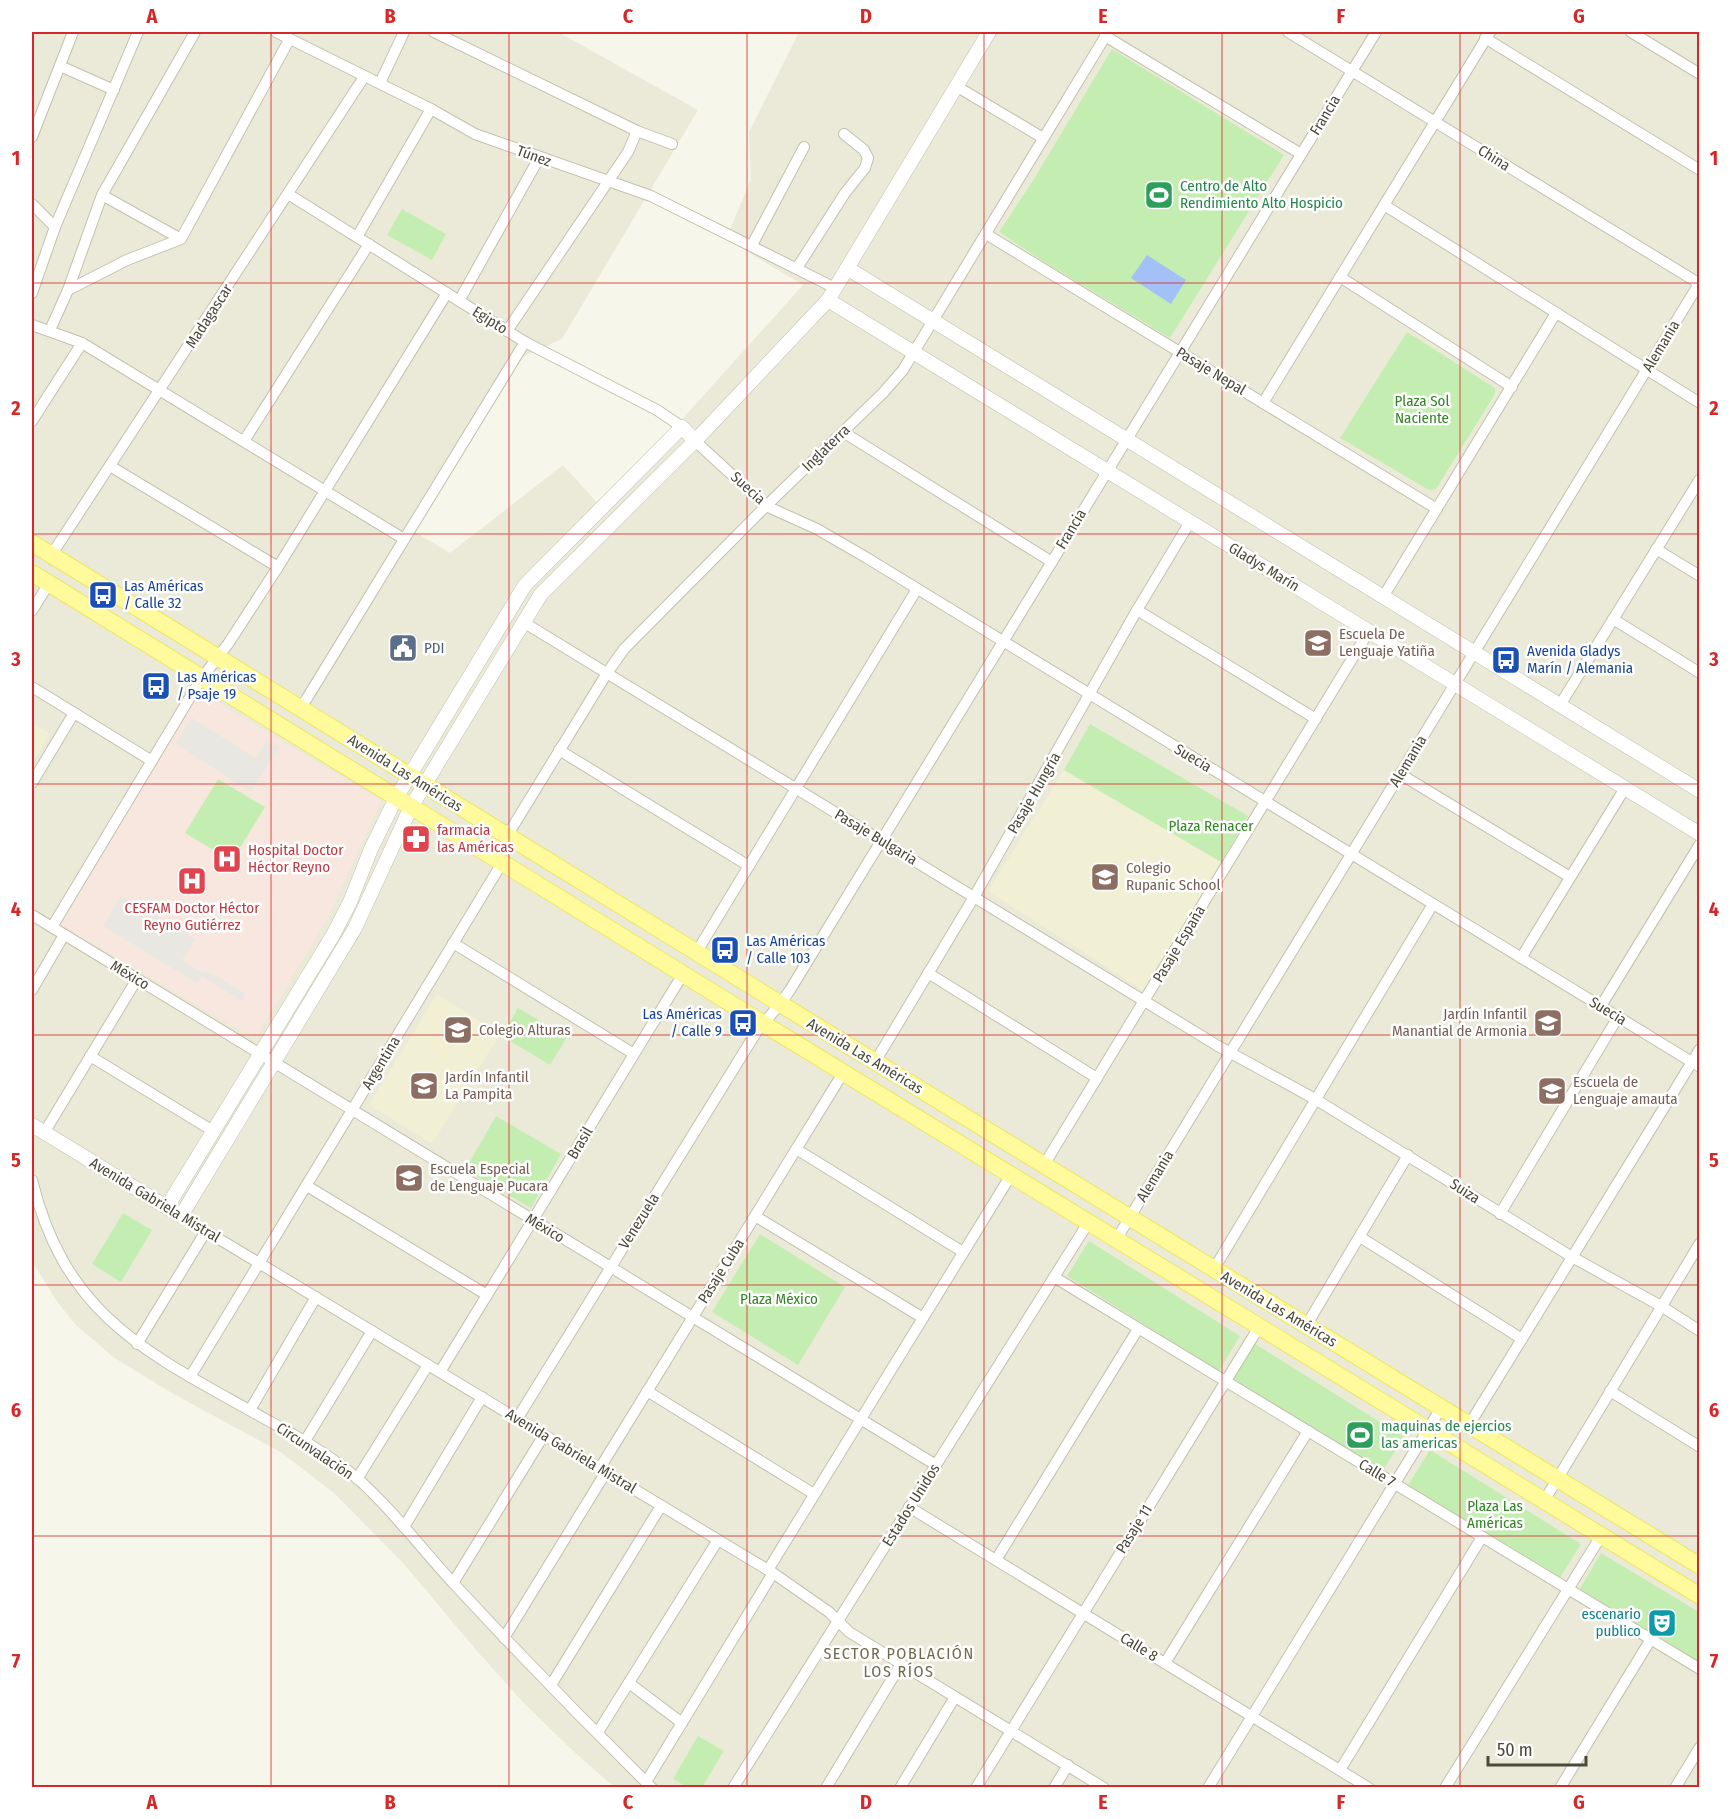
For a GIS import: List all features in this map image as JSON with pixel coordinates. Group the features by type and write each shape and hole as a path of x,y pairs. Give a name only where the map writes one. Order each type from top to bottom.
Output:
{"main road":[{"name":"Avenida Las Américas","path":"32,543 696,953 1700,1566"},
{"name":"Avenida Las Américas","path":"32,573 843,1073 1700,1596"}],"street":[{"path":"32,137 73,32"},
{"path":"32,293 55,227 138,32"},
{"path":"50,330 68,290 102,195 195,32"},
{"name":"Túnez","path":"276,32 380,83 475,134 651,196 797,268 831,294"},
{"path":"380,83 404,32"},
{"path":"434,32 637,130 672,144"},
{"path":"182,1216 356,928 411,807 541,594 695,441 831,294 989,32"},
{"name":"China","path":"1288,32 1699,283"},
{"name":"Francia","path":"762,1023 780,1004 1376,32"},
{"path":"1630,32 1699,74"},
{"path":"1106,34 1301,154"},
{"name":"Inglaterra","path":"507,836 607,672 632,641 893,382 914,353 1106,34"},
{"path":"1263,403 1487,35 1700,170"},
{"path":"68,290 183,235 289,39"},
{"path":"60,66 114,90"},
{"name":"Madagascar","path":"52,554 364,77"},
{"path":"956,86 1043,138"},
{"path":"357,237 431,110"},
{"path":"507,331 628,152 637,130"},
{"path":"797,268 845,193 865,168 868,158 864,150 844,134"},
{"path":"752,245 804,147"},
{"path":"459,301 539,158"},
{"name":"Egipto","path":"288,194 525,342 657,410 682,428 695,441"},
{"path":"102,195 183,235"},
{"path":"32,204 55,227"},
{"path":"1384,206 1700,403"},
{"name":"Pasaje Nepal","path":"986,234 1437,509"},
{"path":"244,441 369,244"},
{"path":"847,268 1700,791"},
{"path":"1340,278 1512,387"},
{"name":"Alemania","path":"1116,1240 1699,283"},
{"path":"52,927 201,679 278,567 447,293"},
{"name":"Gladys Marín","path":"831,294 914,353 1700,834"},
{"path":"1383,597 1556,314"},
{"path":"32,325 82,343 404,539"},
{"path":"301,708 525,342"},
{"path":"32,421 82,343"},
{"path":"167,1207 342,919 381,827 408,775 525,585 682,428"},
{"path":"843,432 1052,561"},
{"name":"Suecia","path":"695,441 766,506 842,543 1696,1064"},
{"path":"110,466 278,567"},
{"path":"1560,705 1700,479"},
{"name":"Pasaje Hungría","path":"875,1062 974,897 1137,610 1190,522"},
{"path":"1656,549 1700,576"},
{"path":"32,611 49,583"},
{"path":"696,953 917,589"},
{"path":"1137,610 1316,718"},
{"path":"1613,619 1700,673"},
{"name":"Pasaje Bulgaria","path":"523,622 1231,1052"},
{"name":"Pasaje España","path":"1044,1165 1370,631"},
{"path":"475,665 491,675"},
{"path":"32,687 152,761"},
{"path":"32,783 74,713"},
{"path":"559,750 749,866"},
{"path":"1400,774 1570,877"},
{"path":"1521,958 1625,788"},
{"path":"1601,1006 1700,843"},
{"name":"Argentina","path":"190,1377 502,863"},
{"path":"1214,1269 1434,904"},
{"name":"México","path":"32,915 936,1465"},
{"path":"32,990 64,935"},
{"path":"453,943 634,1054"},
{"path":"928,973 1097,1078"},
{"name":"Brasil","path":"440,1372 683,974"},
{"path":"38,1129 90,1056 137,979"},
{"path":"1500,1214 1618,1017"},
{"name":"Venezuela","path":"517,1419 762,1023"},
{"path":"1469,1425 1572,1257 1696,1064 1700,1049"},
{"name":"Suiza","path":"1231,1052 1316,1099 1500,1214 1661,1306 1700,1331"},
{"path":"90,1056 213,1131"},
{"name":"Pasaje Cuba","path":"504,1638 647,1391 843,1073"},
{"name":"Avenida Gabriela Mistral","path":"38,1129 770,1572 838,1620 849,1632 1104,1788"},
{"path":"796,1149 963,1252"},
{"path":"1306,1326 1408,1155"},
{"path":"649,1785 682,1723 814,1494 1011,1175"},
{"name":"Circunvalación","path":"32,1180 46,1227 64,1264 75,1282 104,1315 137,1344 190,1377 305,1441 357,1479 404,1527 504,1638 649,1785"},
{"path":"307,1186 487,1295"},
{"path":"755,1216 922,1318"},
{"name":"Estados Unidos","path":"734,1788 1088,1223"},
{"path":"137,1344 206,1231"},
{"path":"1360,1237 1522,1338"},
{"path":"1544,1501 1700,1243"},
{"name":"Calle 7","path":"1054,1277 1700,1669"},
{"path":"250,1410 316,1298"},
{"name":"Pasaje 11","path":"976,1788 1259,1327"},
{"path":"996,1560 1138,1329"},
{"path":"305,1441 372,1331"},
{"path":"357,1479 428,1365"},
{"path":"647,1391 814,1494"},
{"path":"1610,1391 1700,1447"},
{"path":"404,1527 482,1397"},
{"path":"1208,1788 1441,1408"},
{"path":"1165,1663 1308,1431"},
{"path":"453,1583 544,1435"},
{"path":"551,1684 661,1506"},
{"name":"Calle 8","path":"909,1507 1369,1788"},
{"path":"1445,1788 1601,1536"},
{"path":"1340,1770 1482,1537"},
{"path":"598,1732 718,1540"},
{"path":"1560,1788 1651,1640"},
{"path":"826,1788 901,1664"},
{"path":"629,1683 682,1723"},
{"path":"900,1788 955,1697"},
{"path":"1675,1788 1700,1747"},
{"path":"1054,1788 1068,1765"}],"shaded area":[{"path":"32,32 558,32 698,110 562,339 518,359 415,532 450,553 563,465 602,508 803,285 726,239 751,179 749,132 799,32 1699,32 1699,1787 614,1787 522,1701 404,1564 334,1493 282,1453 170,1392 113,1357 76,1325 58,1303 32,1261"},
{"name":"Hospital Doctor Héctor Reyno","path":"199,691 381,801 328,917 257,1035 249,1036 61,925"},
{"path":"192,718 255,758 267,739 279,747 251,792 176,744"},
{"path":"32,723 50,734 32,765"},
{"name":"Colegio Rupanic School","path":"1064,770 1221,862 1144,991 988,891"},
{"path":"121,896 195,939 182,960 203,973 206,970 246,994 242,1001 202,976 197,983 103,926"},
{"name":"Jardín Infantil La Pampita","path":"437,994 500,1034 432,1144 369,1105"}],"green space":[{"name":"Centro de Alto Rendimiento Alto Hospicio","path":"1112,49 1284,155 1170,338 999,232 1034,179"},
{"path":"402,209 446,234 432,260 387,235"},
{"name":"Plaza Sol Naciente","path":"1407,332 1495,388 1495,394 1436,489 1429,490 1340,438"},
{"name":"Plaza Renacer","path":"1090,724 1248,816 1221,862 1064,770"},
{"path":"218,779 265,807 232,861 185,833"},
{"path":"518,1008 567,1037 550,1065 502,1036"},
{"path":"496,1116 561,1154 531,1208 465,1170"},
{"path":"123,1213 152,1230 121,1282 92,1264"},
{"name":"Plaza México","path":"760,1234 845,1287 798,1365 712,1312"},
{"path":"1089,1241 1240,1336 1219,1371 1067,1276"},
{"path":"1252,1342 1404,1437 1382,1472 1231,1377"},
{"name":"Plaza Las Américas","path":"1430,1450 1581,1544 1559,1579 1408,1485"},
{"path":"1601,1553 1699,1612 1699,1664 1578,1592"},
{"path":"698,1736 724,1751 702,1787 687,1787 673,1779"}],"water":[{"path":"1147,255 1186,280 1171,304 1131,278"}],"place":[{"name":"Centro de Alto Rendimiento Alto Hospicio","path":"1159,195"},
{"name":"Las Américas / Calle 32","path":"103,595"},
{"name":"Escuela De Lenguaje Yatiña","path":"1318,643"},
{"name":"PDI","path":"403,648"},
{"name":"Avenida Gladys Marín / Alemania","path":"1506,660"},
{"name":"Las Américas / Psaje 19","path":"156,686"},
{"name":"farmacia las Américas","path":"416,839"},
{"name":"Hospital Doctor Héctor Reyno","path":"227,859"},
{"name":"Colegio Rupanic School","path":"1105,877"},
{"name":"CESFAM Doctor Héctor Reyno Gutiérrez","path":"192,881"},
{"name":"Las Américas / Calle 103","path":"725,950"},
{"name":"Las Américas / Calle 9","path":"743,1023"},
{"name":"Jardín Infantil Manantial de Armonia","path":"1548,1023"},
{"name":"Colegio Alturas","path":"458,1030"},
{"name":"Jardín Infantil La Pampita","path":"424,1086"},
{"name":"Escuela de Lenguaje amauta","path":"1552,1091"},
{"name":"Escuela Especial de Lenguaje Pucara","path":"409,1178"},
{"name":"maquinas de ejercios las americas","path":"1360,1435"},
{"name":"escenario publico","path":"1662,1623"}],"district":[{"name":"SECTOR POBLACIÓN LOS RÍOS","path":"899,1662"}]}
